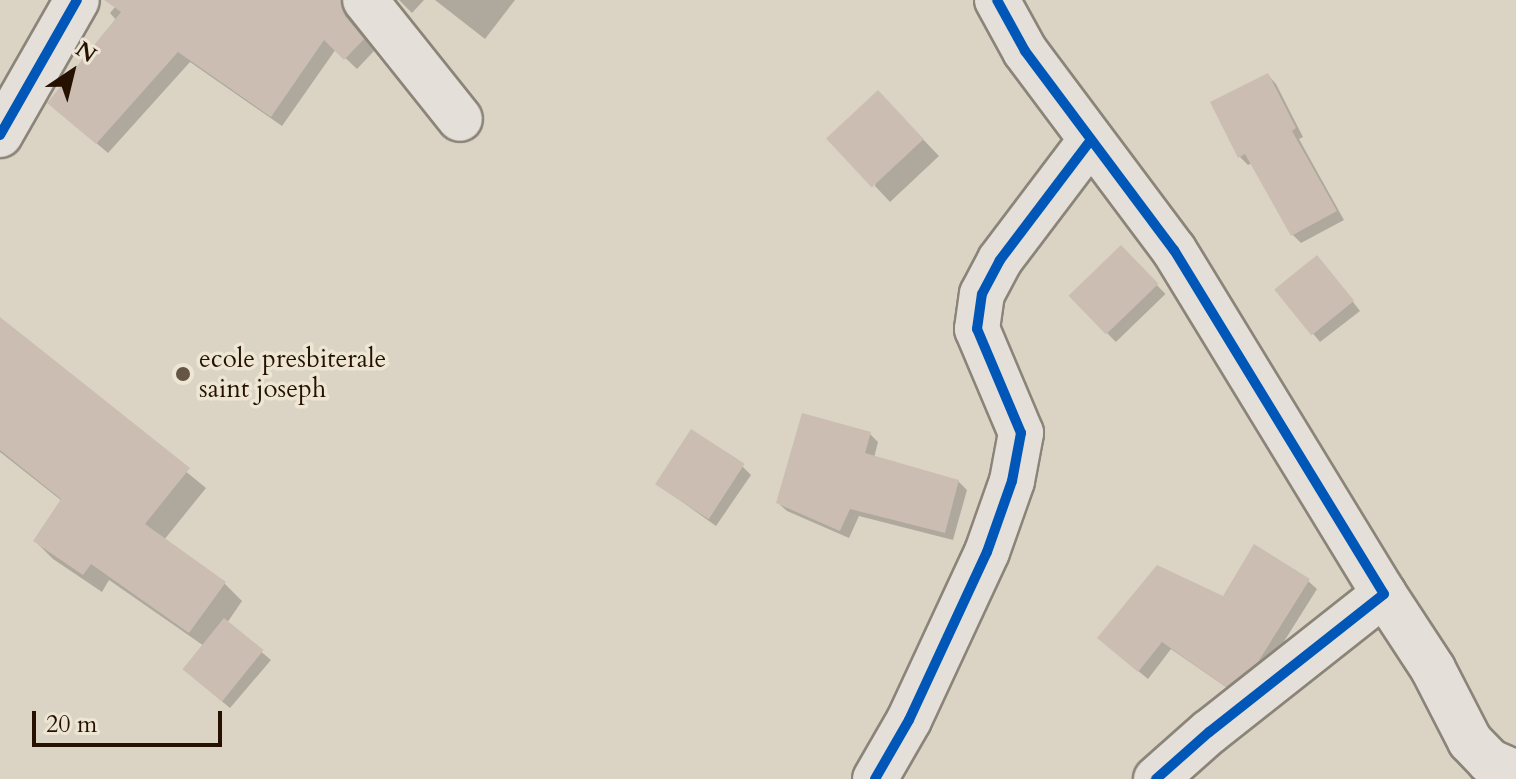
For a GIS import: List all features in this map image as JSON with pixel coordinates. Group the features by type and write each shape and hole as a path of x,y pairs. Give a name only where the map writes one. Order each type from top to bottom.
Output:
{"street":[{"path":"365,0 460,119"},
{"path":"997,0 1025,51 1174,250 1433,669 1470,741 1489,761 1516,773"},
{"path":"0,135 70,2"},
{"path":"875,779 909,720 987,552 1012,481 1021,433 977,329 982,294 1000,260 1090,141"},
{"path":"1156,779 1209,732 1384,594"}],"building":[{"path":"104,0 341,0 345,16 364,39 344,60 324,40 271,117 178,52 96,144 47,103 121,12"},
{"path":"1268,73 1296,128 1292,131 1337,211 1291,236 1245,154 1238,158 1210,102"},
{"path":"878,90 924,139 872,187 826,138"},
{"path":"1121,245 1159,284 1106,335 1068,296"},
{"path":"1317,255 1354,301 1311,335 1274,290"},
{"path":"0,317 190,468 145,524 226,582 189,633 91,564 83,575 33,541 61,499 0,450"},
{"path":"802,413 871,432 865,453 959,480 945,533 850,509 840,531 776,503"},
{"path":"691,429 745,464 709,519 655,484"},
{"path":"1254,544 1310,579 1258,662 1226,687 1162,642 1138,672 1097,638 1157,565 1223,596"},
{"path":"224,618 264,650 222,701 182,669"}],"cycle path":[{"path":"0,135 77,0"},
{"path":"997,0 1025,51 1174,250 1384,594 1209,732 1156,779"},
{"path":"875,779 909,720 987,552 1012,481 1021,433 977,329 982,294 1000,260 1090,141"}],"place":[{"name":"ecole presbiterale saint joseph","path":"183,374"}]}
